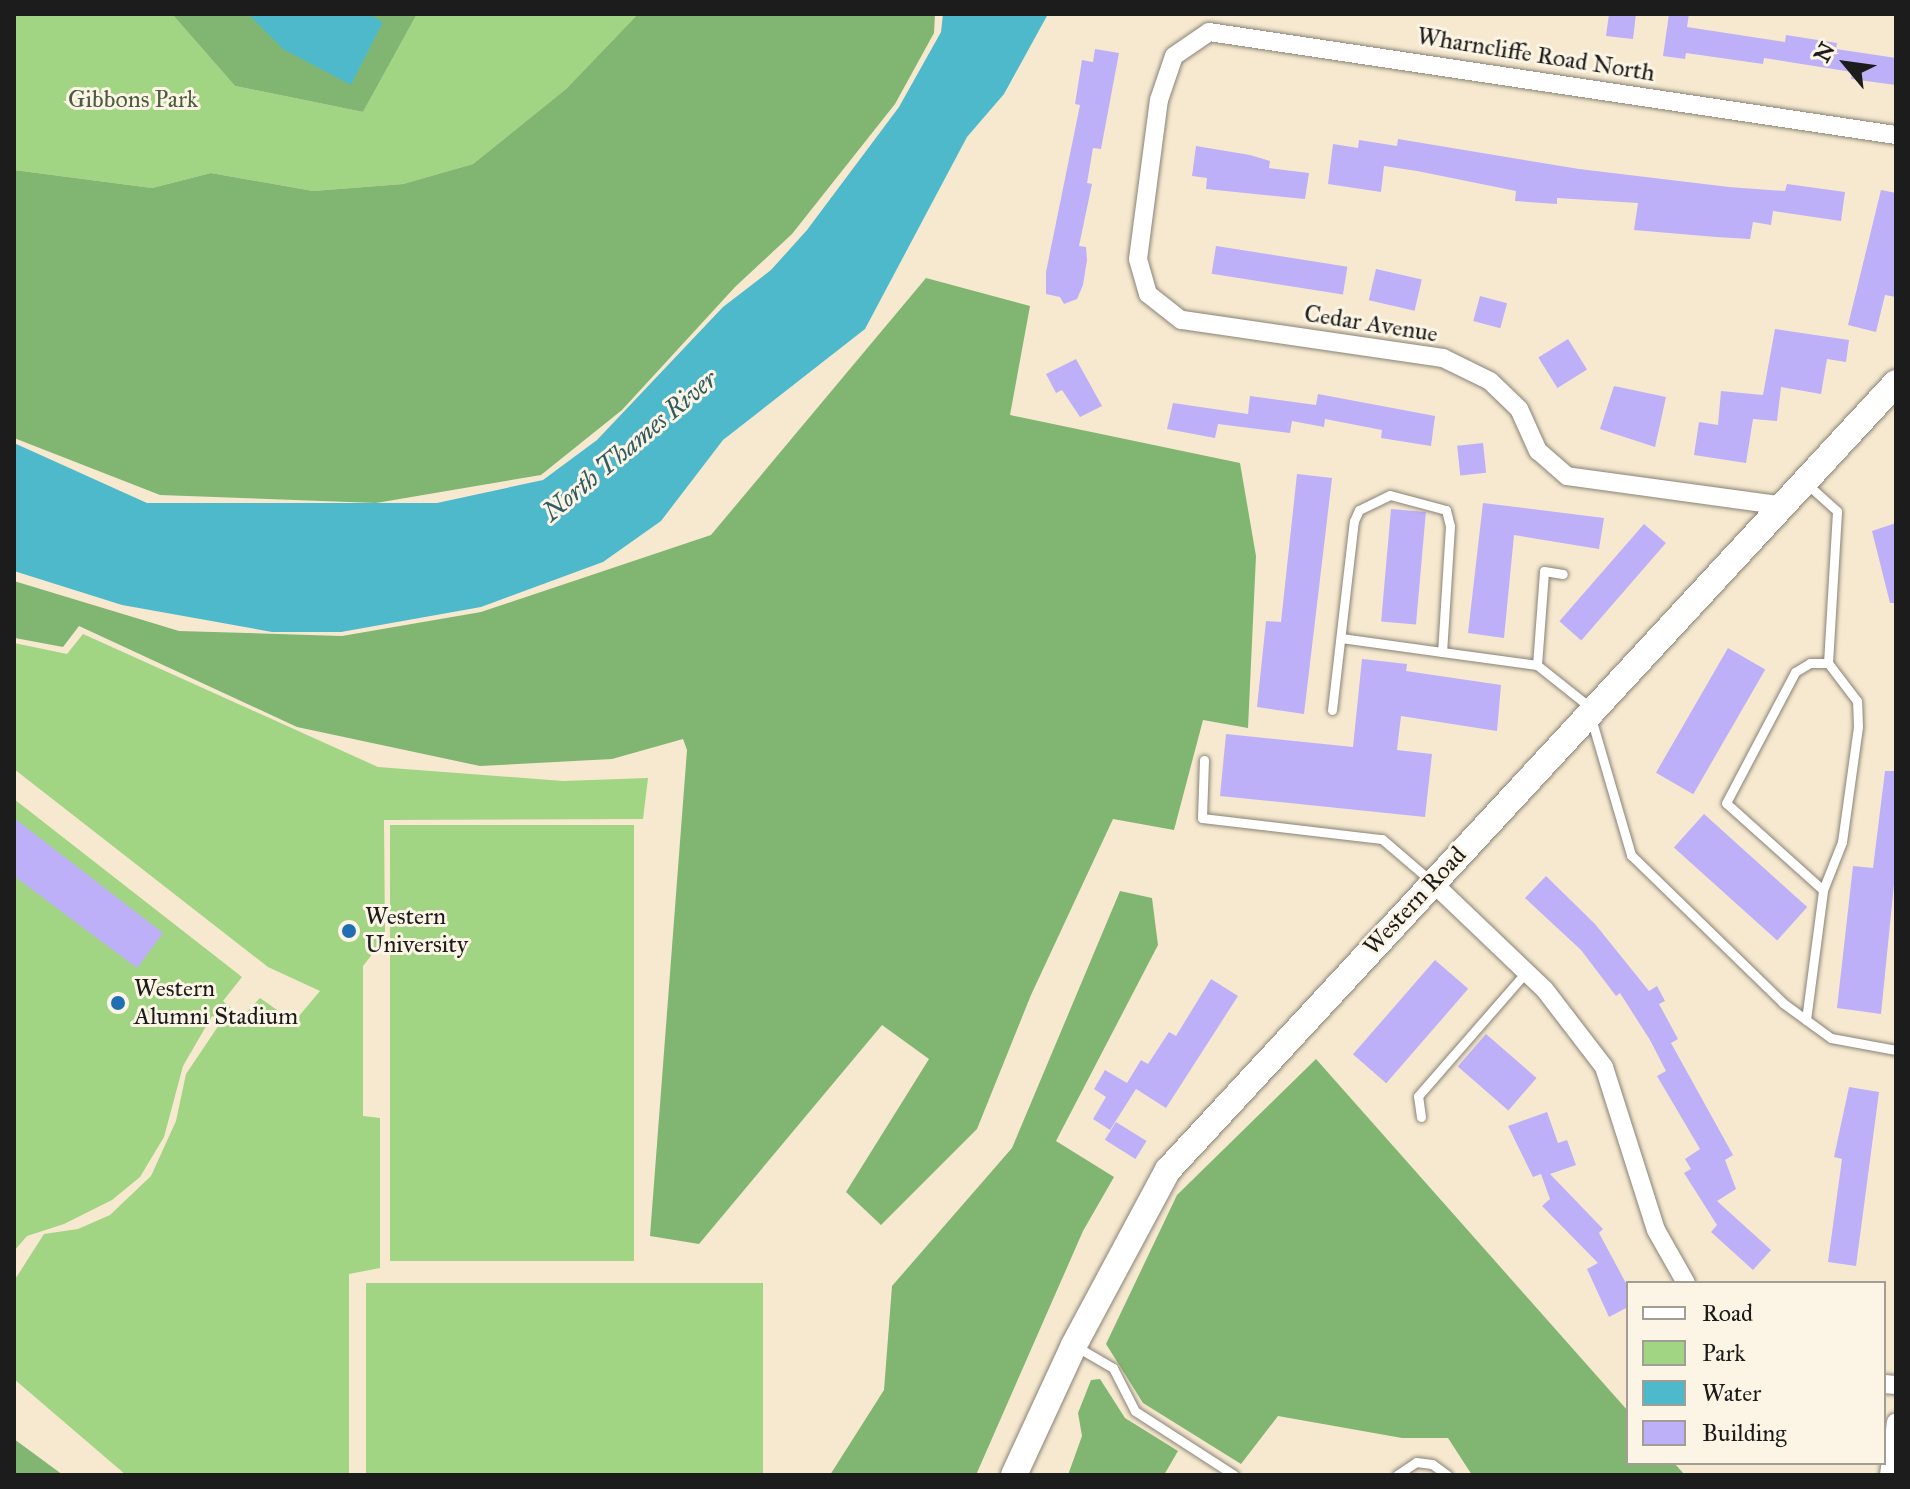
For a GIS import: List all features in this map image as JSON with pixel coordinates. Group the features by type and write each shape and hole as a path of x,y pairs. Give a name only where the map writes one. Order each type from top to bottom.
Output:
{"main road":[{"name":"Western Road","path":"1014,1475 1074,1345 1168,1170 1432,882 1594,715 1896,383"}],"street":[{"name":"Wharncliffe Road North","path":"1174,56 1209,32 1269,38 1896,135"},
{"name":"Cedar Avenue","path":"1174,56 1159,100 1138,259 1148,294 1181,320 1443,358 1490,381 1519,409 1538,451 1567,476 1785,506"},
{"path":"1432,882 1526,972 1604,1067 1656,1230 1685,1281"},
{"path":"1889,1475 1896,1422"}],"lane":[{"path":"1806,483 1837,511 1828,663 1857,701 1858,727 1842,842 1823,890 1806,1020"},
{"path":"1332,710 1354,521 1373,499 1390,495 1446,510 1450,526 1442,652"},
{"path":"1537,665 1544,571 1563,574"},
{"path":"1341,638 1537,665 1594,715 1631,855 1806,1020 1831,1038 1896,1050"},
{"path":"1823,890 1726,803 1795,672 1810,663 1828,663"},
{"path":"1204,760 1202,818 1382,839 1432,882"},
{"path":"1421,1117 1418,1096 1526,972"},
{"path":"1074,1345 1113,1368 1135,1411 1234,1475"},
{"path":"1397,1475 1416,1462 1432,1464 1447,1475"}],"green space":[{"name":"Gibbons Park","path":"14,14 172,14 235,86 363,112 417,14 638,14 566,89 473,164 403,184 313,191 211,173 152,188 14,170"},
{"path":"172,14 417,14 363,112 235,86"},
{"path":"638,14 935,14 934,33 895,104 792,234 735,287 622,410 541,475 376,503 160,495 14,438 14,170 152,188 211,173 313,191 403,184 473,164 566,89"},
{"path":"926,278 1030,306 1010,415 1240,463 1256,556 1248,728 1203,720 1174,830 1113,819 1031,995 977,1129 881,1225 846,1192 929,1059 882,1025 699,1244 650,1236 687,750 683,739 612,759 480,766 297,727 79,626 63,647 15,638 14,581 179,631 342,636 481,612 711,535"},
{"path":"83,634 378,767 563,781 648,778 643,819 384,820 385,938 363,966 363,1116 380,1118 380,1268 349,1274 349,1475 126,1475 14,1379 14,1281 44,1234 78,1229 110,1215 151,1176 176,1121 186,1074 221,1022 212,1016 183,1066 164,1137 140,1177 112,1200 64,1224 27,1236 14,1251 14,799 242,977 223,1001 242,1017 260,998 294,1022 320,991 268,967 14,769 14,643 67,654"},
{"path":"390,825 634,825 634,1261 390,1261"},
{"path":"1120,891 1152,898 1158,945 1056,1141 1114,1177 1083,1231 976,1475 830,1475 884,1390 892,1286 1012,1148"},
{"path":"1316,1059 1626,1409 1626,1465 1676,1465 1685,1475 1472,1475 1448,1438 1402,1438 1278,1416 1241,1464 1143,1403 1106,1344 1177,1195"},
{"path":"366,1283 763,1283 763,1475 366,1475"},
{"path":"1100,1379 1125,1418 1178,1451 1164,1475 1068,1475 1082,1436 1078,1413 1091,1380"},
{"path":"14,1439 63,1475 14,1475"}],"water":[{"path":"248,14 369,14 383,22 351,85 283,49"},
{"name":"North Thames River","path":"943,14 1048,14 1004,94 967,137 865,329 723,440 661,521 603,562 481,607 341,632 272,632 122,605 14,571 14,443 147,503 437,503 543,480 597,440 723,307 771,270 807,230 899,107 941,32"}],"building":[{"path":"1609,14 1636,14 1633,39 1606,36"},
{"path":"1669,14 1689,14 1687,27 1785,42 1786,35 1837,43 1836,49 1896,58 1896,85 1851,79 1852,72 1764,58 1763,64 1686,53 1685,59 1663,56"},
{"path":"1095,49 1119,53 1101,149 1093,148 1087,183 1092,184 1079,246 1086,247 1083,285 1077,299 1064,304 1060,297 1046,294 1046,272 1080,105 1075,104 1082,60 1093,62"},
{"path":"1398,139 1579,169 1729,187 1785,191 1787,184 1845,192 1841,221 1773,211 1771,225 1753,222 1750,239 1716,237 1634,230 1638,203 1557,198 1557,204 1515,201 1516,191 1384,166 1381,192 1328,184 1333,144 1358,148 1359,140 1397,146"},
{"path":"1196,146 1270,161 1269,168 1309,173 1305,199 1206,189 1207,178 1192,176"},
{"path":"1881,190 1896,193 1896,297 1885,295 1876,332 1848,325"},
{"path":"1216,246 1347,267 1343,294 1212,274"},
{"path":"1376,269 1422,280 1415,311 1369,300"},
{"path":"1480,296 1507,303 1500,328 1473,321"},
{"path":"1775,329 1849,340 1846,362 1827,359 1821,394 1781,387 1777,421 1753,419 1746,463 1694,455 1699,422 1718,425 1721,391 1763,395"},
{"path":"1568,339 1587,370 1557,388 1538,358"},
{"path":"1076,359 1102,406 1080,417 1062,390 1056,393 1046,374"},
{"path":"1614,386 1666,397 1655,447 1600,429"},
{"path":"1318,394 1435,416 1431,446 1381,438 1382,430 1325,419 1324,427 1292,421 1290,433 1218,424 1215,438 1167,429 1173,403 1248,414 1250,396 1316,405"},
{"path":"1483,443 1486,473 1460,476 1457,446"},
{"path":"1297,474 1332,478 1304,714 1257,707 1266,621 1281,622"},
{"path":"1483,503 1604,518 1599,549 1514,535 1504,638 1468,633"},
{"path":"1391,509 1426,512 1416,625 1381,622"},
{"path":"1896,523 1896,603 1890,603 1872,531"},
{"path":"1644,524 1666,543 1581,640 1559,621"},
{"path":"1728,648 1765,670 1693,794 1656,773"},
{"path":"1362,659 1407,664 1406,671 1501,685 1497,731 1401,716 1397,750 1432,754 1425,817 1220,796 1226,734 1353,747"},
{"path":"1885,771 1896,771 1896,864 1881,1014 1837,1008 1853,866 1873,868"},
{"path":"1704,814 1807,907 1777,940 1674,847"},
{"path":"14,818 163,933 137,968 14,876"},
{"path":"1546,876 1595,924 1649,991 1657,986 1665,1001 1659,1004 1678,1039 1671,1043 1733,1155 1725,1160 1736,1189 1717,1201 1771,1250 1753,1270 1711,1232 1717,1225 1684,1173 1691,1169 1685,1159 1700,1149 1657,1076 1666,1071 1650,1040 1620,993 1616,996 1581,950 1525,898"},
{"path":"1435,960 1468,989 1386,1083 1353,1054"},
{"path":"1211,979 1238,996 1166,1108 1136,1089 1110,1130 1093,1119 1106,1097 1094,1089 1105,1070 1127,1083 1141,1060 1148,1064 1169,1032 1176,1036"},
{"path":"1486,1034 1537,1078 1508,1110 1458,1066"},
{"path":"1849,1087 1879,1092 1856,1266 1828,1262 1842,1159 1834,1157"},
{"path":"1547,1112 1558,1143 1567,1140 1576,1165 1550,1174 1603,1229 1599,1233 1626,1283 1626,1308 1609,1317 1587,1269 1598,1263 1542,1206 1550,1199 1541,1174 1533,1177 1508,1126"},
{"path":"1116,1122 1147,1141 1135,1159 1105,1140"}],"place":[{"name":"Western University","path":"349,931"},
{"name":"Western Alumni Stadium","path":"118,1003"}]}
